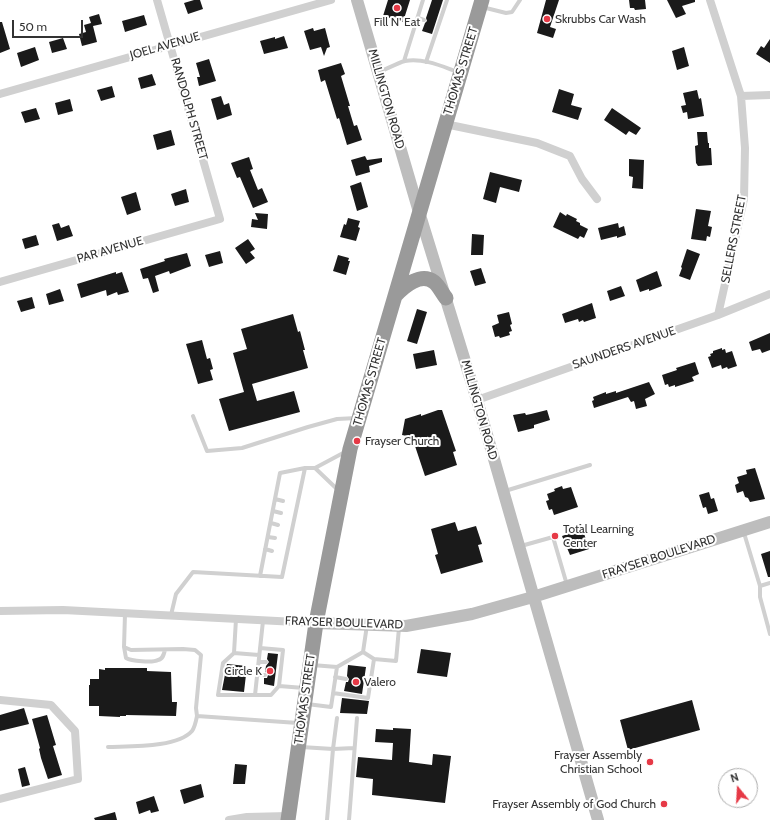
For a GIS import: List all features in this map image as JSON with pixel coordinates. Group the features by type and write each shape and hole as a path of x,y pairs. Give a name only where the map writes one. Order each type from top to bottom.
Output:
{"highway":[{"name":"THOMAS STREET","path":"288,818 316,623 350,449 481,3"},
{"path":"395,296 401,288 416,280 431,280 436,284 446,298"}],"main road":[{"name":"MILLINGTON ROAD","path":"357,0 419,212 477,400 598,820"},
{"name":"FRAYSER BOULEVARD","path":"316,623 406,626 472,614 533,597 770,522"}],"street":[{"name":"RANDOLPH STREET","path":"157,0 220,219"},
{"name":"JOEL AVENUE","path":"0,94 331,0"},
{"name":"SELLERS STREET","path":"710,0 740,96 745,148 744,199 718,315"},
{"path":"740,96 770,95"},
{"path":"445,124 537,143 570,156 582,179 597,199"},
{"name":"PAR AVENUE","path":"0,282 220,219"},
{"name":"SAUNDERS AVENUE","path":"477,400 718,315 770,294"},
{"name":"FRAYSER BOULEVARD","path":"0,611 63,610 316,623"},
{"path":"0,700 51,705 75,731 78,779 0,799"},
{"path":"229,820 247,818 288,818"}],"lane":[{"path":"404,61 423,0"},
{"path":"426,62 437,24 447,0"},
{"path":"481,3 506,13 512,12 520,0"},
{"path":"421,6 428,8"},
{"path":"438,10 443,12"},
{"path":"418,18 424,20"},
{"path":"378,72 404,61 426,62 460,73"},
{"path":"193,416 207,451 242,448 337,419 359,418"},
{"path":"260,576 280,474 305,468 315,468 350,449"},
{"path":"503,491 590,465"},
{"path":"171,616 176,594 193,572 282,577 290,527 295,516 305,468"},
{"path":"315,468 341,493"},
{"path":"275,499 283,501"},
{"path":"292,503 298,504"},
{"path":"273,511 282,513"},
{"path":"290,515 295,516"},
{"path":"270,523 278,525"},
{"path":"743,530 760,586 760,597 770,634"},
{"path":"268,537 275,538"},
{"path":"519,547 553,537 568,586"},
{"path":"265,549 272,551"},
{"path":"760,586 770,583"},
{"path":"125,614 124,646 126,658 130,661 158,660 164,656 165,650"},
{"path":"236,619 234,653 223,663 218,696 271,695 279,686 279,664 283,650 260,648"},
{"path":"255,695 263,621"},
{"path":"363,652 367,625"},
{"path":"363,652 374,659 396,661 399,625"},
{"path":"108,747 163,744 177,740 189,734 193,729 197,716 196,708 201,655 195,650 131,650 124,646"},
{"path":"310,664 337,667 363,652"},
{"path":"234,653 259,655"},
{"path":"333,693 368,698 374,659"},
{"path":"259,662 266,662"},
{"path":"279,686 332,707 337,667"},
{"path":"257,675 265,676"},
{"path":"335,677 346,679"},
{"path":"364,681 370,681"},
{"path":"197,716 302,723"},
{"path":"327,820 337,718"},
{"path":"349,820 357,718"},
{"path":"298,746 333,749 354,748"}],"building":[{"path":"200,0 203,9 188,14 184,3"},
{"name":"Fill N' Eat","path":"388,0 410,0 403,22 383,16"},
{"name":"Fill N' Eat","path":"432,0 443,0 432,34 422,31 427,21 426,18"},
{"name":"Skrubbs Car Wash","path":"546,0 559,0 550,27 556,29 553,38 537,33"},
{"path":"629,0 645,0 646,9 635,10 634,8 630,8"},
{"path":"667,0 695,0 695,2 682,6 686,14 676,18"},
{"path":"99,14 102,24 93,26 97,42 82,46 79,34 86,32 84,25 91,23 89,17"},
{"path":"144,15 147,25 125,32 122,21"},
{"path":"0,22 2,22 10,49 0,53"},
{"path":"313,28 314,31 325,28 330,47 327,48 324,56 321,47 310,50 304,31"},
{"path":"284,36 288,48 264,54 260,41"},
{"path":"63,38 67,49 52,53 49,42"},
{"path":"770,39 770,63 756,54 761,46 764,48"},
{"path":"35,47 39,60 21,67 17,53"},
{"path":"684,47 689,66 677,70 672,51"},
{"path":"209,59 216,81 199,86 197,77 200,77 196,63"},
{"path":"341,63 345,74 341,76 350,106 348,106 354,126 357,125 362,140 347,145 325,80 321,82 318,70"},
{"path":"152,74 156,85 141,89 138,78"},
{"path":"112,86 115,97 101,101 97,90"},
{"path":"559,89 574,94 571,105 582,108 578,120 552,112"},
{"path":"697,90 699,99 701,98 704,116 688,119 687,112 683,113 681,106 686,105 683,93"},
{"path":"221,96 224,105 229,103 232,115 217,120 211,99"},
{"path":"70,99 73,111 58,115 55,103"},
{"path":"36,108 40,119 25,123 21,112"},
{"path":"612,108 641,128 636,135 629,131 626,135 604,120"},
{"path":"171,130 175,145 157,150 153,135"},
{"path":"697,132 707,132 709,148 711,148 712,165 698,166 696,163 695,146 698,145"},
{"path":"365,156 367,160 382,158 382,162 369,166 370,172 356,176 351,160"},
{"path":"249,157 253,169 250,170 258,190 262,188 268,202 253,208 240,177 237,178 231,163"},
{"path":"629,159 644,160 643,189 632,188 633,177 629,176"},
{"path":"490,172 522,180 519,192 500,187 496,203 483,199"},
{"path":"361,182 368,207 357,211 350,186"},
{"path":"186,189 189,202 175,206 171,194"},
{"path":"136,192 141,210 127,215 121,197"},
{"path":"696,209 711,211 708,226 712,227 710,237 707,236 706,241 691,239"},
{"path":"560,212 566,216 567,214 577,219 576,221 580,223 580,225 588,229 584,238 580,236 578,239 553,227"},
{"path":"255,213 268,214 267,229 251,227 252,219 258,220"},
{"path":"348,218 360,221 358,227 360,228 356,241 340,237 344,224 346,225"},
{"path":"59,223 61,228 69,225 73,236 57,241 52,225"},
{"path":"618,223 619,228 624,226 626,235 601,240 598,228"},
{"path":"472,234 484,235 483,255 471,255"},
{"path":"36,235 39,245 25,249 22,239"},
{"path":"248,239 255,249 250,252 255,258 246,264 235,248"},
{"path":"687,249 700,254 690,280 679,276"},
{"path":"220,251 223,263 209,267 205,255"},
{"path":"187,253 191,266 170,274 169,271 155,276 159,291 153,293 148,278 143,279 140,269 165,261 164,259"},
{"path":"338,255 349,258 348,261 350,261 346,275 333,271"},
{"path":"481,268 486,283 475,286 470,271"},
{"path":"657,271 662,286 649,291 649,289 640,292 636,280"},
{"path":"116,272 116,274 122,272 129,292 118,295 117,292 107,296 106,290 81,298 77,284"},
{"path":"621,286 625,296 610,301 607,291"},
{"path":"60,289 64,301 49,305 46,294"},
{"path":"32,297 35,308 21,312 17,301"},
{"path":"592,303 596,318 584,322 583,320 579,322 578,319 565,323 562,314"},
{"path":"417,309 427,312 417,344 407,341"},
{"path":"509,312 512,324 510,325 512,331 509,332 510,335 500,338 499,336 495,337 492,326 499,323 497,315"},
{"path":"293,314 298,332 300,331 308,368 252,384 257,401 294,391 300,412 229,431 219,399 244,392 233,353 247,349 241,329"},
{"path":"770,333 770,350 762,353 760,349 752,351 749,342"},
{"path":"202,340 207,359 210,358 213,369 210,370 213,380 198,384 186,344"},
{"path":"722,348 722,350 725,349 726,353 732,351 737,366 722,369 721,365 712,368 708,357 711,356 710,354 713,353 713,351"},
{"path":"434,350 437,365 416,369 413,354"},
{"path":"695,362 699,374 692,377 694,381 675,387 675,385 669,387 668,384 665,385 662,375 677,370 676,368"},
{"path":"649,382 655,394 645,399 647,406 636,409 634,401 631,402 628,397 594,408 592,401 594,400 593,397 606,392 606,394 616,391 616,393"},
{"path":"442,410 456,451 453,452 457,465 425,476 412,437 402,435 405,419 421,414 421,416"},
{"path":"547,410 550,420 534,425 534,428 518,432 513,415 525,413 526,415"},
{"path":"755,468 765,499 750,502 748,498 745,497 743,491 737,493 735,485 739,483 737,477 747,474 746,470"},
{"path":"562,486 563,489 571,487 578,507 554,515 552,509 549,510 546,501 549,500 547,494"},
{"path":"709,492 711,499 714,498 718,511 708,514 706,507 703,508 699,495"},
{"path":"455,522 458,531 476,526 482,544 478,545 483,562 441,574 435,555 438,554 431,529"},
{"path":"581,524 589,549 570,555 562,536 568,534 566,529"},
{"path":"770,551 770,577 768,577 761,554"},
{"path":"421,649 451,653 447,677 417,673"},
{"path":"268,653 278,654 274,686 264,684 264,678 267,678 268,675 268,673 265,672 266,666 269,662 267,659"},
{"path":"227,664 247,666 244,692 222,690"},
{"path":"348,665 366,667 362,694 344,691 346,682 348,682 349,679 347,676"},
{"path":"105,668 147,668 147,671 171,672 172,702 177,702 176,716 99,716 99,706 89,706 89,685 90,679 99,679 99,669 105,670"},
{"path":"342,698 369,701 367,714 340,713"},
{"path":"692,700 700,730 628,750 620,720"},
{"path":"24,708 29,724 0,731 0,715"},
{"path":"47,715 56,745 53,746 62,775 48,779 41,758 40,748 32,719"},
{"path":"393,728 411,729 409,762 432,765 433,754 451,756 445,803 372,795 373,779 356,777 358,757 392,760 393,743 375,742 376,729 393,730"},
{"path":"235,764 247,765 245,784 233,784"},
{"path":"25,767 30,785 22,787 18,769"},
{"path":"201,784 204,797 184,804 180,790"},
{"path":"154,796 159,811 151,813 150,810 139,814 136,802"},
{"path":"115,812 117,820 95,820 94,818"}],"place":[{"name":"Fill N' Eat","path":"397,8"},
{"name":"Skrubbs Car Wash","path":"547,19"},
{"name":"Frayser Church","path":"357,441"},
{"name":"Total Learning Center","path":"555,536"},
{"name":"Circle K","path":"270,671"},
{"name":"Valero","path":"356,682"},
{"name":"Frayser Assembly Christian School","path":"650,762"},
{"name":"Frayser Assembly of God Church","path":"664,804"}]}
